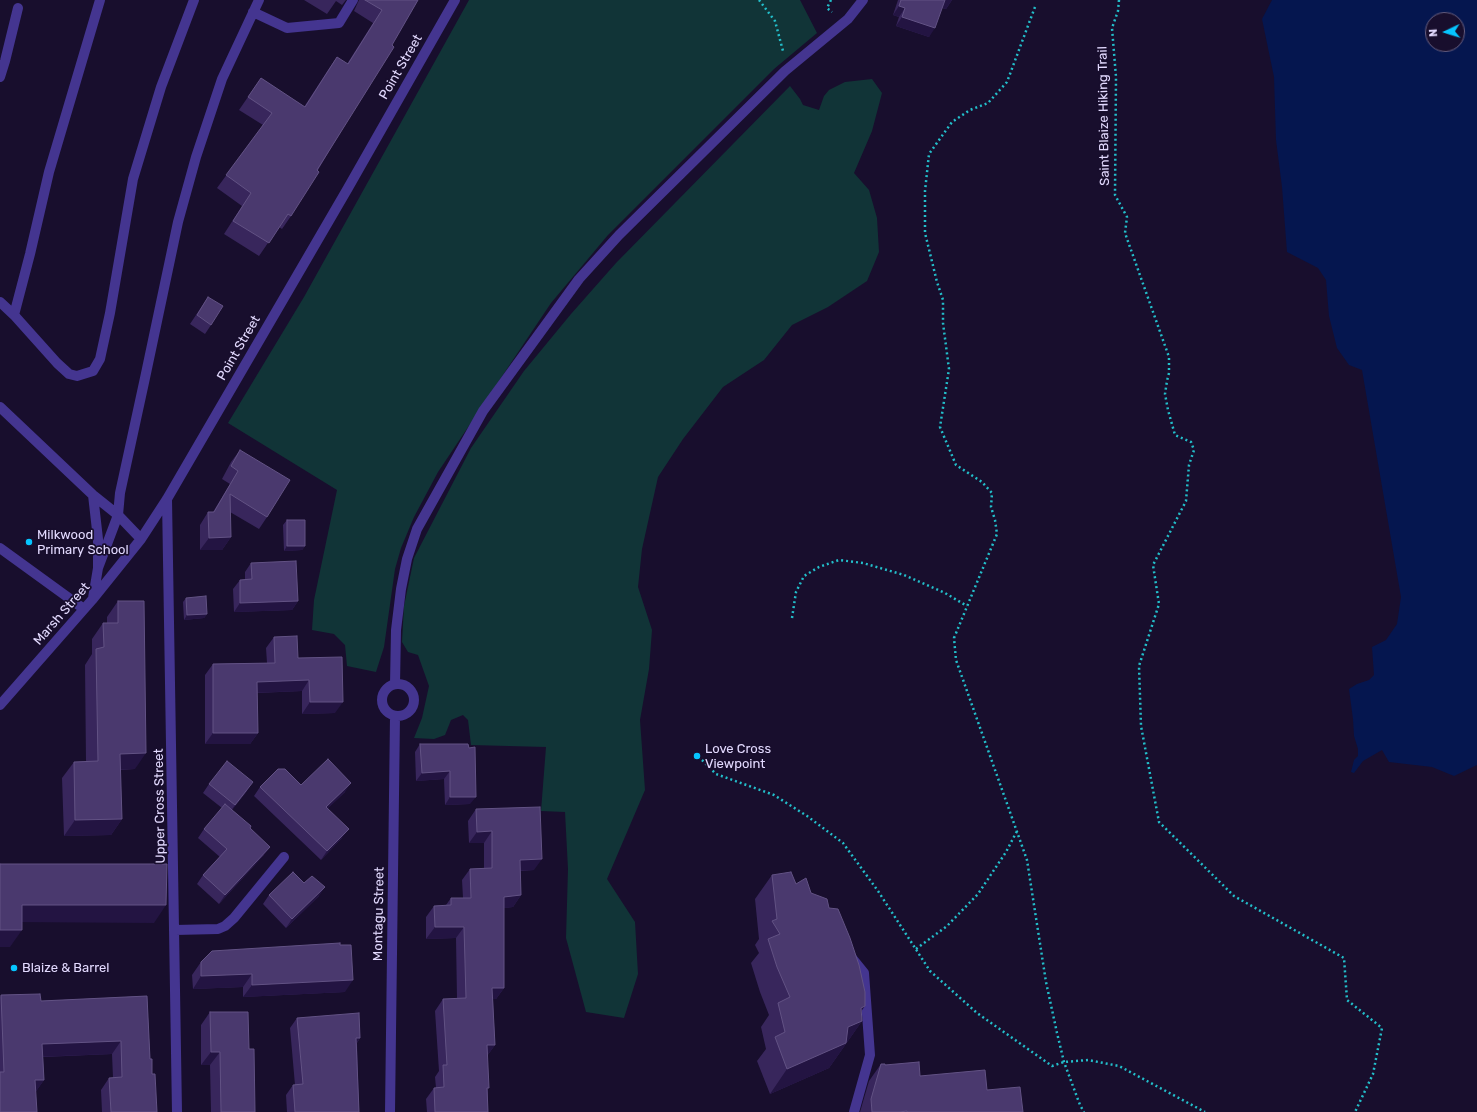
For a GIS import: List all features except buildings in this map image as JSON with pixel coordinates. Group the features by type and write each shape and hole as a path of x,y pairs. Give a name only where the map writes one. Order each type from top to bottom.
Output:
{"street":[{"path":"14,315 49,172 77,82 100,0"},
{"path":"0,302 70,374 77,376 93,371 100,359 110,313 133,178 160,87 194,0"},
{"path":"92,600 98,568 118,515 120,493 178,222 196,157 222,79 259,0"},
{"path":"254,12 287,28 339,23 353,0"},
{"name":"Point Street","path":"141,539 167,499 352,181 455,0"},
{"path":"395,684 396,630 400,589 407,559 417,529 483,411 579,279 619,235 785,71 845,22 863,0"},
{"path":"0,77 6,61 18,8"},
{"path":"0,407 93,495 118,515 141,539"},
{"path":"93,495 98,539 98,568"},
{"name":"Upper Cross Street","path":"167,499 177,1112"},
{"name":"Marsh Street","path":"0,705 92,600 141,539"},
{"path":"0,548 84,609"},
{"path":"395,684 400,684 408,688 414,700 413,705 408,712 399,716 395,716 386,711 382,702 386,689 395,684"},
{"name":"Montagu Street","path":"390,1112 395,716"},
{"path":"175,930 218,929 225,926 234,918 284,857"},
{"path":"844,949 864,973 870,1055 854,1112"}],"path":[{"path":"759,0 775,21 782,47 785,71"},
{"name":"Saint Blaize Hiking Trail","path":"1119,0 1118,11 1112,28 1116,77 1115,195 1127,217 1125,233 1169,357 1169,373 1166,394 1168,410 1175,435 1191,442 1194,450 1189,465 1186,501 1154,565 1159,604 1140,666 1141,726 1159,822 1234,896 1344,958 1347,1000 1382,1028 1373,1074 1355,1112"},
{"path":"1035,7 1007,82 988,103 970,110 952,122 929,154 925,191 925,233 936,282 943,300 943,323 948,369 940,427 956,465 982,482 992,493 991,507 997,534 954,638 956,660 1018,831 1027,860 1046,982 1064,1062 1084,1112"},
{"path":"792,618 796,592 804,576 819,567 839,560 864,562 904,575 945,593 967,606"},
{"path":"702,760 716,774 774,795 807,816 842,843 878,891 930,971 977,1013 1052,1066 1064,1062 1088,1060 1119,1066 1205,1112"},
{"path":"916,949 947,926 978,894 1018,831"}],"green space":[{"path":"469,0 800,0 817,33 774,69 608,235 551,303 438,472 414,517 401,548 395,569 384,647 376,672 347,666 345,645 334,634 312,630 314,600 337,490 228,423 304,297"},
{"path":"872,79 882,93 872,131 854,173 869,190 877,218 879,252 867,281 828,307 792,325 764,360 723,387 683,439 658,477 642,549 638,587 652,630 649,669 640,720 645,790 607,879 635,922 638,974 624,1018 586,1012 566,938 568,869 565,812 541,811 546,747 471,745 468,720 463,715 451,720 445,735 434,739 414,738 422,718 429,686 418,655 408,652 402,642 404,606 414,558 471,448 524,371 616,263 790,86 803,105 819,110 824,96 829,90 845,82"}],"shaded area":[{"path":"1272,0 1477,0 1477,765 1454,776 1432,767 1389,762 1382,750 1363,761 1354,773 1351,772 1354,760 1358,756 1358,749 1354,736 1349,689 1357,684 1369,680 1374,675 1372,647 1386,640 1397,624 1401,597 1362,370 1349,365 1337,348 1329,316 1326,280 1318,268 1287,252 1282,187 1276,140 1274,77 1262,19"}],"place":[{"name":"Milkwood Primary School","path":"29,542"},
{"name":"Love Cross Viewpoint","path":"697,756"},
{"name":"Blaize & Barrel","path":"14,968"}]}
